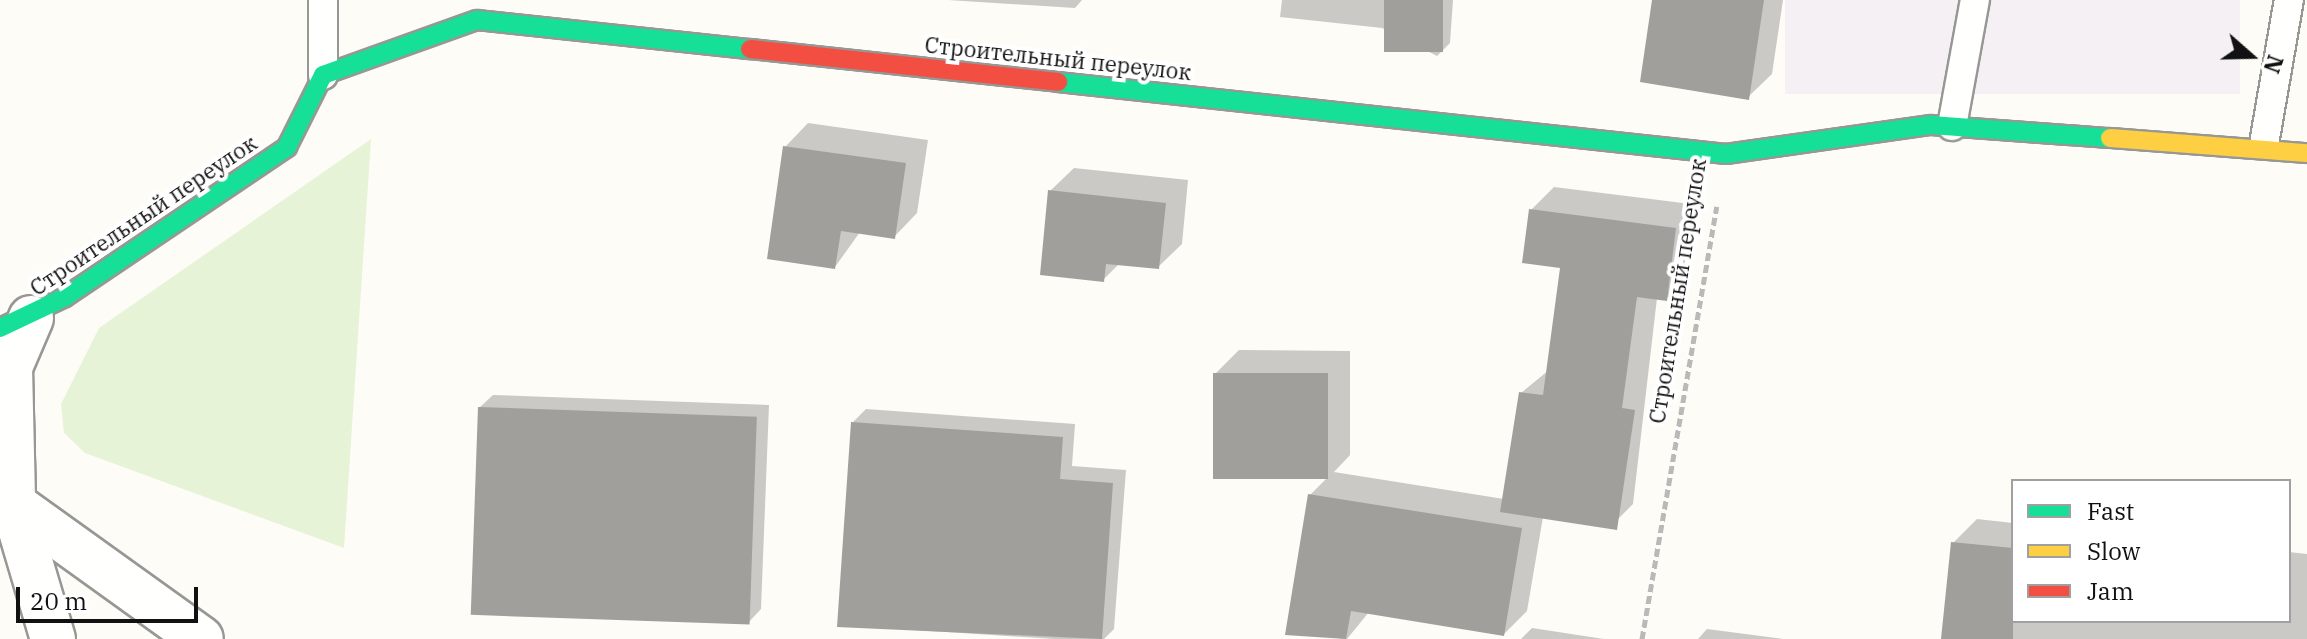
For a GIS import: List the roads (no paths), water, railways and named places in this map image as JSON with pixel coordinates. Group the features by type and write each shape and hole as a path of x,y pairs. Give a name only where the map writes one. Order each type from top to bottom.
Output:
{"street":[{"name":"Строительный переулок","path":"16,323 287,147 323,75 477,20 1726,154 1952,126"},
{"path":"1952,126 2264,144 2307,153"},
{"path":"16,323 10,367 4,501 53,639"},
{"path":"4,501 201,639"}],"lane":[{"path":"323,0 323,75"},
{"path":"1952,126 1975,0"},
{"path":"2264,144 2289,0"}]}
